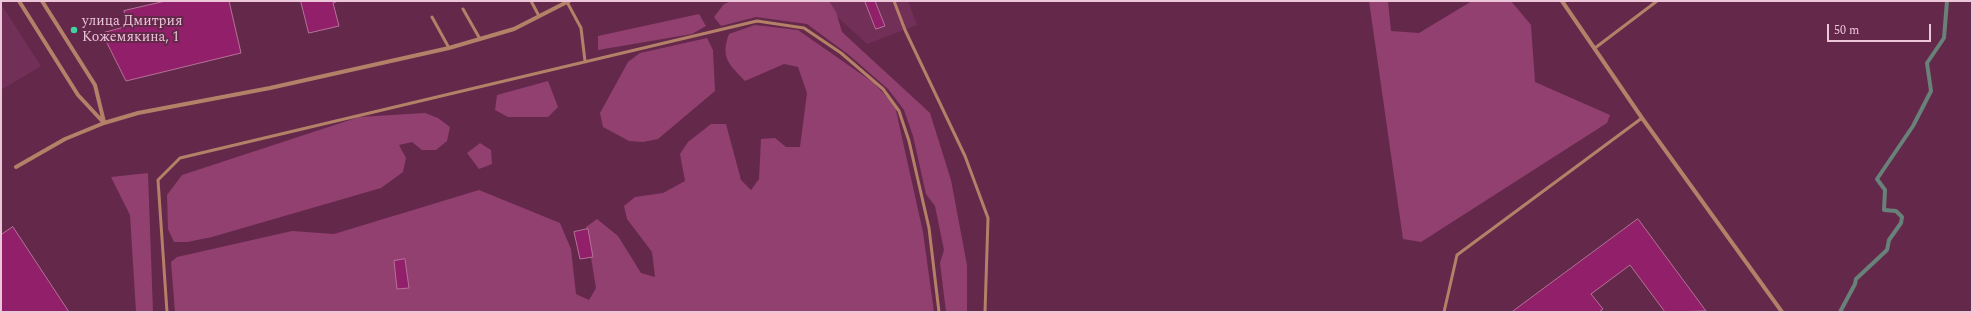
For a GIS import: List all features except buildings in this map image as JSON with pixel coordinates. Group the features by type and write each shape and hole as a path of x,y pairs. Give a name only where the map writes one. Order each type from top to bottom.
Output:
{"street":[{"path":"19,1 78,95 104,123"},
{"path":"42,1 95,85 104,123"},
{"path":"16,167 65,139 104,123 138,114 270,88 480,40 514,29 568,1"},
{"path":"1562,1 1642,118 1782,312"}],"lane":[{"path":"531,1 539,16"},
{"path":"568,1 581,28 585,61"},
{"path":"894,1 905,30 965,156 988,218 985,312"},
{"path":"1595,48 1657,1"},
{"path":"463,9 480,40"},
{"path":"432,17 449,48"},
{"path":"167,312 158,180 180,158 757,21 804,28 840,53 883,89 899,111 909,141 929,228 939,312"},
{"path":"1444,312 1457,255 1642,118"}],"shaded area":[{"path":"732,1 829,1 836,12 842,32 930,113 951,180 967,265 967,312 946,312 940,263 944,250 935,206 926,194 913,136 904,110 888,89 849,55 807,24 756,17 721,26 714,17 724,4"},
{"path":"820,1 908,1 917,25 867,44"},
{"path":"1369,1 1388,1 1391,31 1419,33 1472,1 1511,1 1531,25 1535,82 1610,115 1607,123 1421,242 1403,239"},
{"path":"1,4 41,66 1,90"},
{"path":"699,14 706,26 692,34 598,50 598,36"},
{"path":"755,25 798,30 874,83 895,106 923,232 934,312 175,312 171,262 177,257 292,231 334,234 479,190 560,223 571,249 576,294 589,300 596,288 586,227 597,219 618,236 641,273 655,277 652,252 627,219 624,206 635,197 663,193 685,181 680,154 688,142 711,124 726,124 741,180 751,190 759,179 761,139 775,138 786,147 800,147 807,93 798,67 784,64 745,81 734,70 726,55 726,42 729,34"},
{"path":"707,38 713,50 715,91 658,139 643,142 629,141 603,127 600,113 628,62 640,53"},
{"path":"548,81 558,107 548,117 508,117 495,110 497,95"},
{"path":"425,113 438,118 450,127 447,141 436,150 422,150 412,142 399,145 406,158 403,172 381,188 212,237 187,242 174,242 168,229 167,195 182,175 359,117"},
{"path":"480,143 491,150 492,164 479,169 467,153"},
{"path":"148,173 153,312 136,312 130,215 111,177"}],"waterway":[{"path":"1840,312 1855,284 1856,279 1887,250 1889,240 1901,223 1902,217 1896,211 1884,210 1885,190 1877,179 1913,126 1931,91 1927,63 1944,38 1947,1"}],"place":[{"name":"улица Дмитрия Кожемякина, 1","path":"74,30"}]}
